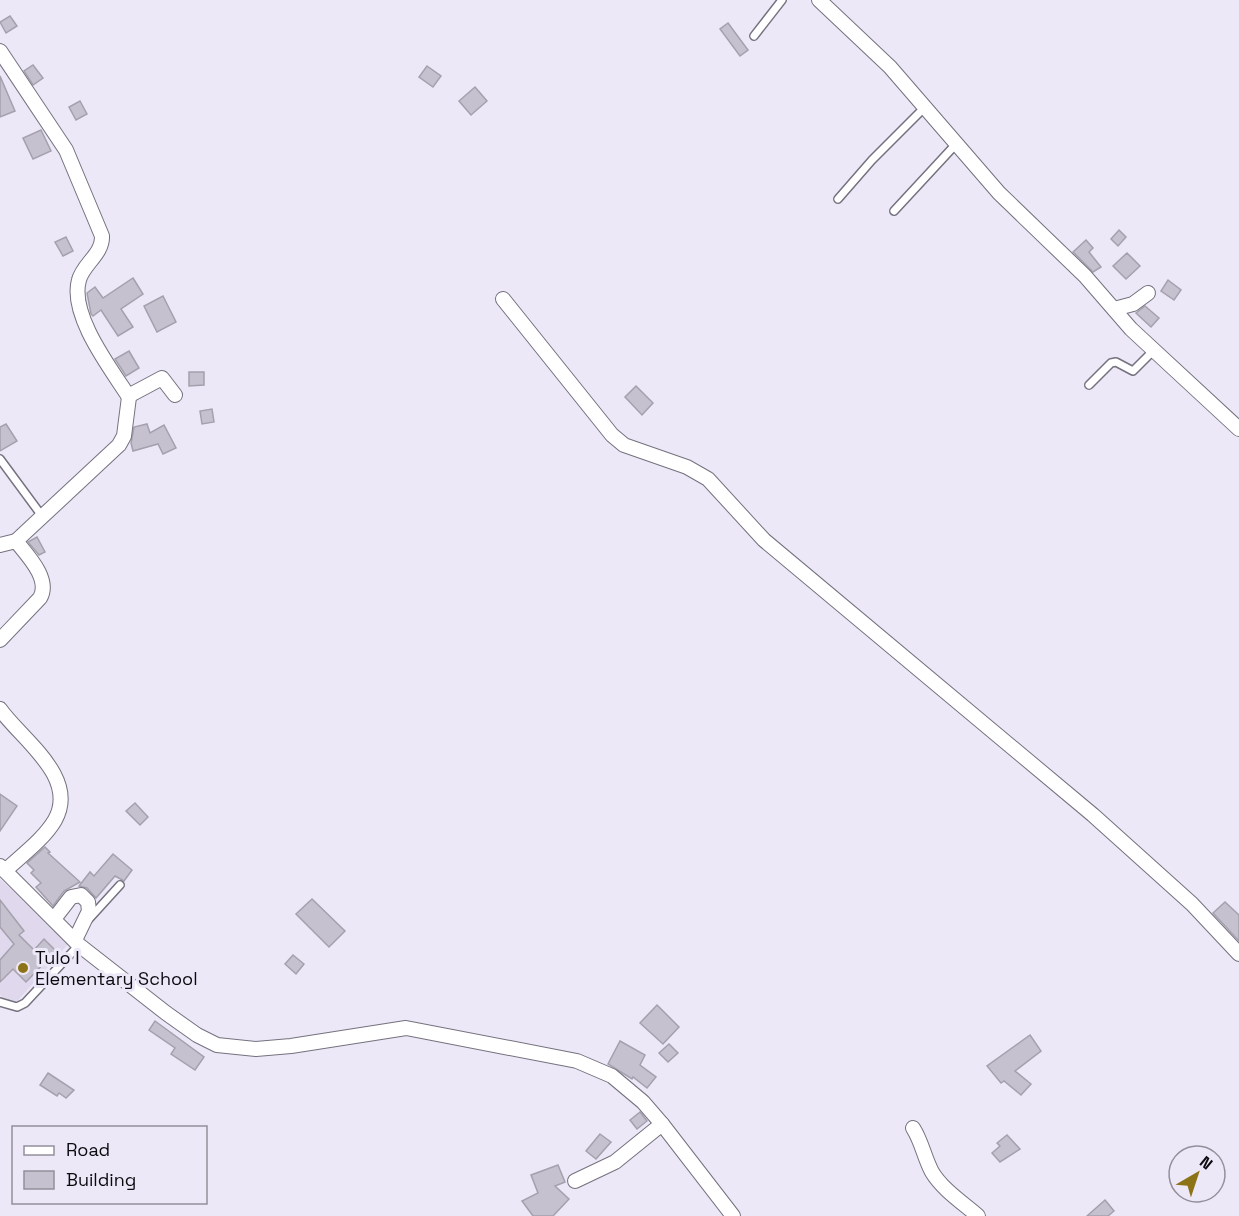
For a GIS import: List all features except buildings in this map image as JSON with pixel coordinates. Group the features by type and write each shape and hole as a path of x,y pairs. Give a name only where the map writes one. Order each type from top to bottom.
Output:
{"street":[{"path":"819,0 869,46 926,106 999,193 1061,251 1154,350 1239,429"},
{"path":"0,51 66,150 102,236 99,250 79,279 78,300 84,322 129,397 124,436 119,445 16,541 0,545"},
{"path":"1114,309 1138,302 1148,293"},
{"path":"503,299 612,435 624,445 687,467 708,479 764,540 1093,815 1192,904 1239,954"},
{"path":"129,397 162,378 175,395"},
{"path":"0,640 40,598 43,589 40,576 16,541"},
{"path":"0,709 42,756 56,776 60,806 55,820 3,868 77,942 166,1014 217,1045 256,1048 291,1046 406,1028 577,1061 612,1076 644,1102 733,1216"},
{"path":"54,918 71,897 81,895 90,906 77,942"},
{"path":"575,1181 615,1162 662,1124"},
{"path":"913,1128 921,1140 925,1159 934,1175 978,1216"}],"lane":[{"path":"754,36 782,0"},
{"path":"838,199 872,160 926,106"},
{"path":"894,211 957,143"},
{"path":"1089,385 1112,363 1116,362 1133,371 1154,350"},
{"path":"0,459 42,516"},
{"path":"83,925 120,885"},
{"path":"0,1002 17,1007 25,1003 77,942"}],"shaded area":[{"name":"Tulo I Elementary School","path":"0,879 71,941 12,1007 0,995"}],"place":[{"name":"Tulo I Elementary School","path":"23,968"}]}
